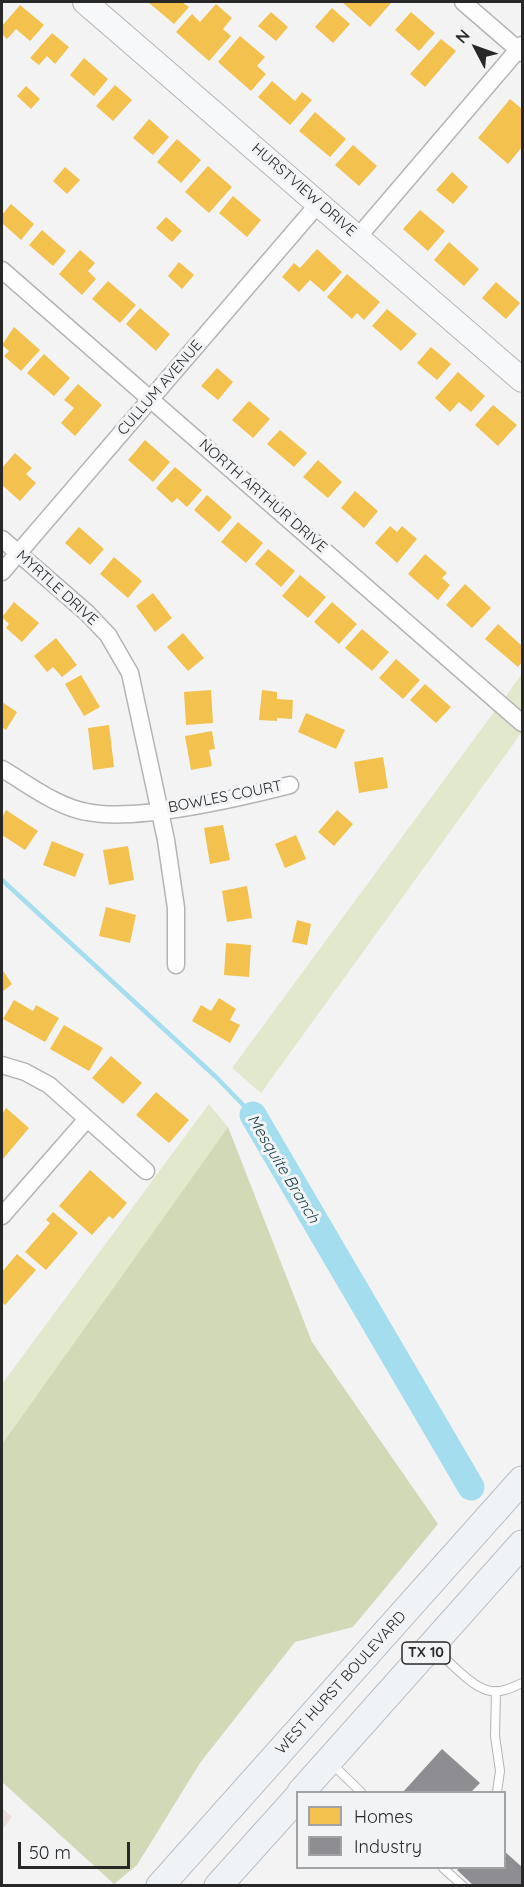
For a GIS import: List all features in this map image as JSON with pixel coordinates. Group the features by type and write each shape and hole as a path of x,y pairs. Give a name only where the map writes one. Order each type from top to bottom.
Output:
{"main road":[{"name":"WEST HURST BOULEVARD","path":"160,1886 522,1480"},
{"name":"TX 10","path":"302,1791 522,1544"},
{"path":"297,1732 330,1761"},
{"path":"218,1886 296,1798"}],"street":[{"name":"HURSTVIEW DRIVE","path":"85,2 522,380"},
{"path":"358,237 521,49 464,2"},
{"name":"CULLUM AVENUE","path":"2,572 320,203"},
{"name":"NORTH ARTHUR DRIVE","path":"2,270 522,723"},
{"name":"MYRTLE DRIVE","path":"2,539 87,613 108,635 119,653 135,690 160,810 176,908 176,964"},
{"name":"BOWLES COURT","path":"2,769 54,800 85,812 119,815 160,810 290,785"},
{"path":"2,1065 25,1072 49,1085 146,1171"},
{"path":"2,1216 87,1119"}],"lane":[{"path":"432,1646 467,1678 483,1689 496,1691 522,1683"},
{"path":"496,1691 495,1736 500,1771 497,1791"},
{"path":"330,1761 361,1791"},
{"path":"444,1869 463,1886"}],"green space":[{"path":"522,674 522,732 261,1093 232,1068"},
{"path":"209,1104 228,1127 2,1444 2,1384"},
{"path":"228,1127 312,1342 438,1524 353,1627 295,1642 200,1763 137,1865 114,1884 2,1782 2,1444"}],"building: Homes":[{"path":"148,2 182,2 189,7 174,24"},
{"path":"342,2 392,2 370,27"},
{"path":"216,4 232,18 223,29 231,36 209,61 176,32 192,14 200,22"},
{"path":"20,5 44,25 30,41 16,29 7,39 2,34 2,26"},
{"path":"332,8 350,24 333,43 315,27"},
{"path":"271,12 288,27 276,41 258,26"},
{"path":"411,12 435,33 419,51 395,30"},
{"path":"52,33 69,47 55,64 47,56 39,65 30,58"},
{"path":"240,36 265,57 257,66 266,74 251,91 218,62"},
{"path":"441,39 456,51 425,87 410,74"},
{"path":"84,58 108,79 94,96 70,75"},
{"path":"272,81 295,101 302,92 312,100 290,125 258,97"},
{"path":"115,85 132,100 113,121 96,106"},
{"path":"26,86 40,99 31,109 17,96"},
{"path":"510,99 522,109 522,147 508,164 478,138"},
{"path":"315,112 346,139 330,157 299,131"},
{"path":"149,119 169,137 153,155 133,138"},
{"path":"177,139 201,160 181,183 157,162"},
{"path":"353,145 377,166 359,186 335,165"},
{"path":"208,166 232,187 209,213 185,192"},
{"path":"65,167 80,180 67,194 53,181"},
{"path":"452,172 468,187 453,204 436,190"},
{"path":"233,196 261,220 247,237 219,213"},
{"path":"11,204 34,224 21,240 2,223 2,215"},
{"path":"420,210 445,231 428,251 403,229"},
{"path":"166,217 182,231 172,242 156,228"},
{"path":"42,230 66,251 53,266 29,245"},
{"path":"449,242 479,269 464,286 434,260"},
{"path":"317,249 342,272 324,292 310,280 299,292 282,277 294,263 300,268"},
{"path":"80,250 95,263 88,271 96,279 82,295 59,274"},
{"path":"179,262 194,275 182,289 168,276"},
{"path":"347,274 380,302 364,320 357,313 352,319 327,297"},
{"path":"108,281 136,305 120,323 92,299"},
{"path":"496,282 520,303 506,319 482,298"},
{"path":"140,308 170,334 156,351 126,324"},
{"path":"387,309 417,334 401,351 372,326"},
{"path":"14,327 40,350 21,371 4,356 9,351 2,345"},
{"path":"431,347 451,364 437,380 417,363"},
{"path":"44,354 70,378 54,396 27,373"},
{"path":"217,368 233,382 218,400 201,386"},
{"path":"458,372 485,396 471,412 459,402 450,412 435,398"},
{"path":"78,384 102,405 75,436 61,423 74,408 64,400"},
{"path":"249,401 270,419 253,438 232,420"},
{"path":"493,405 517,425 498,446 475,425"},
{"path":"280,430 307,453 294,467 267,444"},
{"path":"145,440 170,462 153,482 128,460"},
{"path":"15,453 32,468 26,474 36,483 20,501 2,485 2,468"},
{"path":"318,460 342,482 328,498 303,477"},
{"path":"175,467 202,490 187,507 177,498 172,503 156,488"},
{"path":"355,491 378,511 364,528 341,508"},
{"path":"207,495 232,517 219,532 194,510"},
{"path":"238,522 263,543 246,563 221,542"},
{"path":"390,526 397,532 402,526 417,539 397,563 375,543"},
{"path":"79,527 104,549 90,565 65,543"},
{"path":"268,549 295,571 281,587 255,564"},
{"path":"425,554 447,573 442,578 450,585 438,600 408,574"},
{"path":"114,557 142,581 128,598 100,574"},
{"path":"300,575 326,597 308,618 282,596"},
{"path":"465,584 491,608 472,628 446,605"},
{"path":"153,593 172,618 155,632 136,606"},
{"path":"14,602 39,623 22,642 6,628 9,624 2,617"},
{"path":"332,602 357,624 339,644 314,622"},
{"path":"498,624 522,646 522,662 518,667 485,639"},
{"path":"362,629 389,652 372,671 345,648"},
{"path":"183,633 204,658 188,671 167,647"},
{"path":"56,638 77,665 62,677 53,667 47,672 34,656"},
{"path":"396,659 420,680 403,699 379,678"},
{"path":"81,675 100,707 84,716 65,684"},
{"path":"425,684 451,707 436,723 410,700"},
{"path":"211,690 213,723 186,725 184,692"},
{"path":"262,690 277,692 277,699 293,700 292,719 259,720"},
{"path":"2,702 17,712 6,730 2,727"},
{"path":"306,713 345,730 336,749 298,732"},
{"path":"109,725 114,767 93,770 88,728"},
{"path":"212,731 215,749 209,750 212,766 191,770 185,736"},
{"path":"383,757 388,788 359,793 354,762"},
{"path":"6,810 38,831 25,850 2,835 2,818"},
{"path":"337,810 353,824 334,846 318,832"},
{"path":"223,825 230,860 210,864 204,828"},
{"path":"296,835 306,859 285,868 275,844"},
{"path":"52,841 84,854 75,877 43,865"},
{"path":"128,846 134,880 109,885 103,850"},
{"path":"247,886 252,918 227,922 222,891"},
{"path":"106,907 136,915 130,943 99,936"},
{"path":"297,920 311,924 307,945 292,942"},
{"path":"226,943 251,945 249,977 224,975"},
{"path":"2,969 12,984 2,992"},
{"path":"219,998 236,1009 230,1020 240,1025 230,1043 192,1021 201,1005 211,1011"},
{"path":"14,1000 33,1011 36,1005 59,1018 45,1042 3,1019"},
{"path":"64,1025 103,1048 89,1071 50,1049"},
{"path":"111,1056 142,1083 123,1104 92,1078"},
{"path":"156,1092 189,1120 169,1143 136,1115"},
{"path":"6,1108 29,1128 2,1160 2,1114"},
{"path":"90,1170 127,1203 113,1219 109,1216 92,1235 59,1206"},
{"path":"53,1212 78,1233 46,1270 25,1252 50,1223 46,1220"},
{"path":"17,1254 36,1270 5,1305 2,1302 2,1272"}],"building: Industry":[{"path":"442,1749 480,1783 472,1791 404,1791"},
{"path":"506,1853 522,1867 522,1886 474,1886 457,1870 506,1869"}],"building: Other":[{"path":"2,1808 12,1817 2,1830"}],"waterway":[{"name":"Mesquite Branch","path":"2,880 216,1077 253,1115"},
{"name":"Mesquite Branch","path":"253,1115 471,1487"}]}
